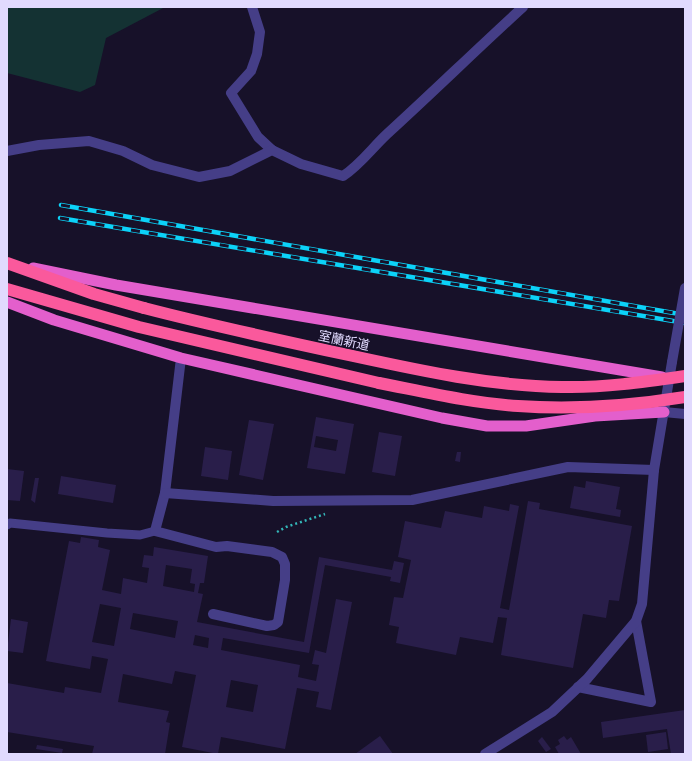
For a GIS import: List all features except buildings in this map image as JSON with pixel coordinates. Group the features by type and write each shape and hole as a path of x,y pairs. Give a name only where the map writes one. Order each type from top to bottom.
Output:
{"highway":[{"name":"室蘭新道","path":"7,263 86,292 144,308 272,339 439,374 490,382 562,387 634,384 685,376"},
{"path":"7,263 116,285 668,378"},
{"path":"7,289 139,327 379,383 462,400 518,406 590,408 640,404 685,397"},
{"path":"7,302 54,320 181,358 442,418 486,426 526,426 595,416 664,412"}],"street":[{"path":"252,7 260,32 257,54 251,71 231,93 258,137 272,150 301,164 343,176 354,169 385,136 439,88 523,7"},
{"path":"7,151 39,145 89,141 123,151 152,165 199,177 230,171 272,150"},
{"path":"485,754 552,712 578,687 636,621 642,604 654,470 668,378 685,288"},
{"path":"181,358 165,493 155,531 216,547 227,546 272,552 282,557 285,564 285,580 278,622 274,625 267,626 213,614"},
{"path":"668,378 685,382"},
{"path":"664,412 685,414"},
{"path":"165,493 273,500 412,500 568,467 654,470"},
{"path":"578,687 651,702 636,621"}],"lane":[{"path":"7,526 10,524 107,534 140,535 155,531"}],"path":[{"path":"277,532 286,527 329,513"}],"green space":[{"path":"7,7 165,7 106,38 95,85 80,92 7,73"}],"railway":[{"path":"61,205 685,315"},
{"path":"60,218 685,323"}]}
